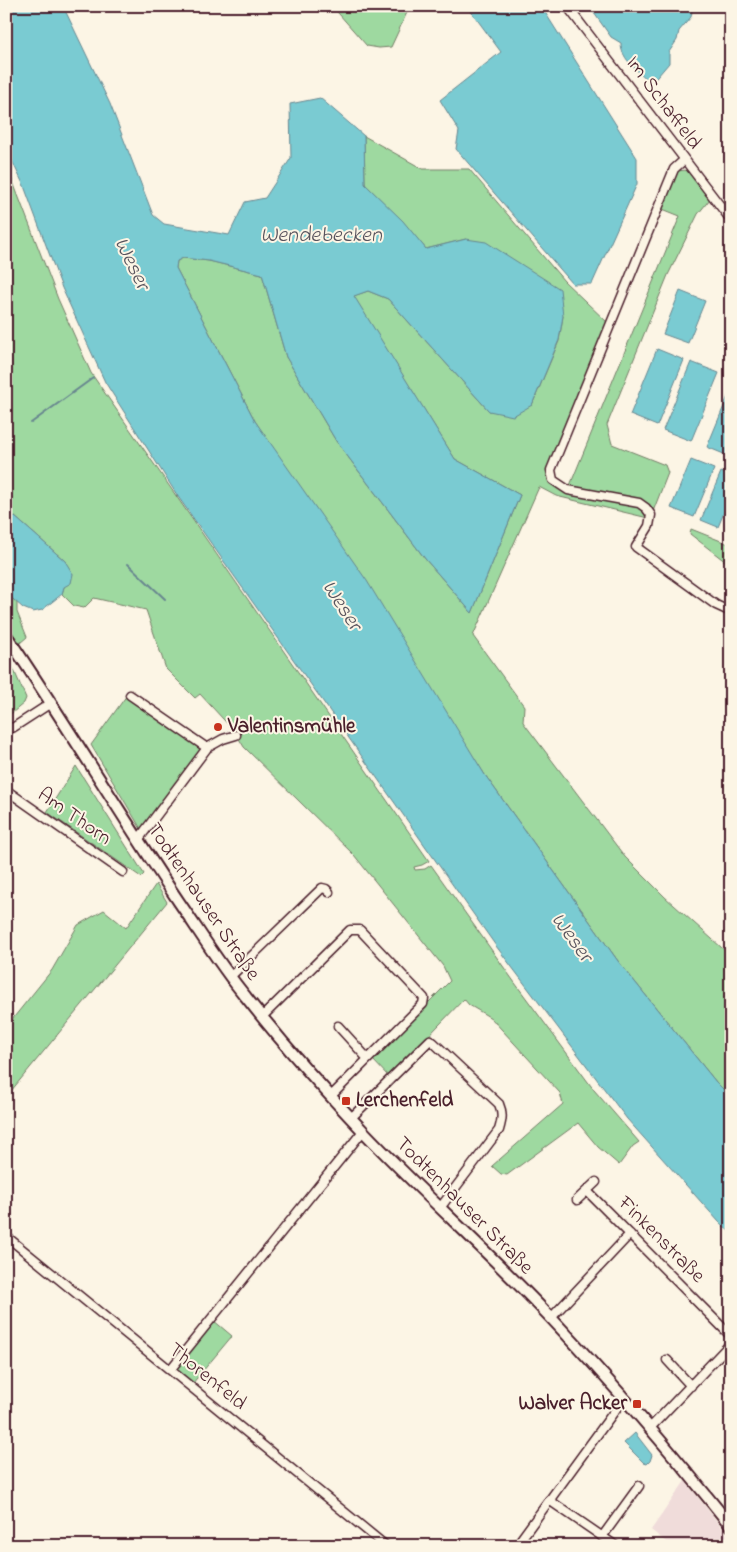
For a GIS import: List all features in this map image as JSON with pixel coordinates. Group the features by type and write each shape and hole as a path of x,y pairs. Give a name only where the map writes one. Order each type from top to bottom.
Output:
{"main road":[{"name":"Todtenhauser Straße","path":"7,637 52,703 138,840 230,977 262,1018 364,1132 551,1318 650,1428 731,1526"}],"street":[{"name":"Im Schaffeld","path":"567,6 731,220"},
{"path":"684,160 674,169 551,470 553,480 568,490 639,503 646,508 651,515 649,526 636,547 716,605 731,612"},
{"path":"130,695 207,748"},
{"path":"6,730 14,728 52,703"},
{"path":"138,840 207,748 223,739 236,735"},
{"name":"Am Thorn","path":"8,795 123,872"},
{"path":"230,977 322,888 329,892"},
{"path":"262,1018 350,930 360,930 424,998 423,1004 331,1096"},
{"path":"338,1026 368,1059"},
{"path":"352,1118 430,1040 499,1104 502,1111 499,1130 440,1208"},
{"path":"170,1370 364,1132"},
{"name":"Finkenstraße","path":"578,1200 596,1182"},
{"name":"Finkenstraße","path":"587,1191 731,1336"},
{"path":"551,1318 630,1234"},
{"name":"Thorenfeld","path":"6,1236 386,1546"},
{"path":"650,1428 731,1343"},
{"path":"667,1360 690,1386"},
{"path":"516,1546 624,1398"},
{"path":"602,1537 639,1486"},
{"path":"549,1500 616,1546"}],"shaded area":[{"path":"685,1481 731,1539 730,1546 671,1546 651,1530"}],"green space":[{"path":"332,6 410,6 391,47 379,48 367,46"},
{"path":"364,136 423,169 469,169 564,281 608,323 548,470 554,484 567,492 638,505 645,509 649,519 556,496 539,487 473,636 524,706 523,722 625,857 665,897 731,956 731,1097 716,1082 618,961 485,775 255,421 176,268 177,261 183,258 209,261 262,274 286,357 336,441 426,560 472,613 520,495 455,459 353,296 368,291 388,299 489,411 532,405 559,341 563,316 466,239 426,249 402,221 365,184"},
{"path":"6,164 58,299 91,373 429,861 414,867 415,870 425,869 431,865 594,1090 639,1142 633,1146 619,1165 598,1147 578,1123 507,1175 501,1174 492,1166 563,1104 560,1093 491,1018 469,1005 464,999 389,1077 372,1059 450,981 443,966 354,855 244,747 235,732 200,694 195,698 166,669 146,610 94,598 84,608 74,606 62,594 65,561 6,509"},
{"path":"688,170 710,199 698,214 668,275 607,425 612,444 665,465 668,473 652,514 647,506 569,488 680,216 660,208 675,171"},
{"path":"691,529 731,545 731,566 690,534"},
{"path":"6,593 17,603 17,612 27,637 20,643 6,625"},
{"path":"13,668 26,698 24,703 6,718 6,687"},
{"path":"127,695 199,745 201,753 141,829 91,745"},
{"path":"76,766 144,874 141,877 47,812"},
{"path":"156,884 167,902 6,1097 6,1027 52,970 78,925 104,910 126,928"},
{"path":"213,1320 232,1336 192,1384 173,1369"}],"water":[{"path":"6,6 63,6 110,104 153,215 164,224 229,235 245,202 265,198 291,158 290,104 320,98 364,136 365,184 403,221 426,249 466,239 486,242 560,289 563,316 559,340 532,405 513,416 489,411 388,299 368,291 354,296 455,459 520,495 472,613 426,560 336,441 286,357 262,274 209,261 183,258 177,261 176,268 255,421 367,581 485,775 618,961 716,1082 731,1097 731,1233 627,1119 496,946 179,498 105,382 62,288 24,186 6,148"},
{"path":"467,6 541,6 637,158 637,184 592,284 573,284 456,149 459,131 440,100 501,52"},
{"path":"589,6 693,6 691,17 679,31 677,40 669,52 669,63 652,83 627,60 621,43 611,37"},
{"path":"680,291 705,301 688,343 663,334"},
{"path":"657,349 684,360 657,426 630,415"},
{"path":"691,362 719,373 691,441 663,430"},
{"path":"731,389 731,457 707,447"},
{"path":"691,460 714,469 694,517 671,508"},
{"path":"721,472 731,476 731,496 718,527 701,520"},
{"path":"6,509 65,561 73,574 71,583 64,587 62,594 42,610 33,612 23,608 6,593"},
{"path":"635,1433 652,1455 647,1464 624,1443"}],"waterway":[{"path":"31,423 93,378"},
{"path":"128,564 165,599"}],"place":[{"name":"Valentinsmühle","path":"218,727"},
{"name":"Lerchenfeld","path":"346,1101"},
{"name":"Walver Acker","path":"637,1404"}],"water label":[{"name":"Wendebecken","path":"321,236"},
{"name":"Weser","path":"131,264"},
{"name":"Weser","path":"341,606"},
{"name":"Weser","path":"571,938"}]}
